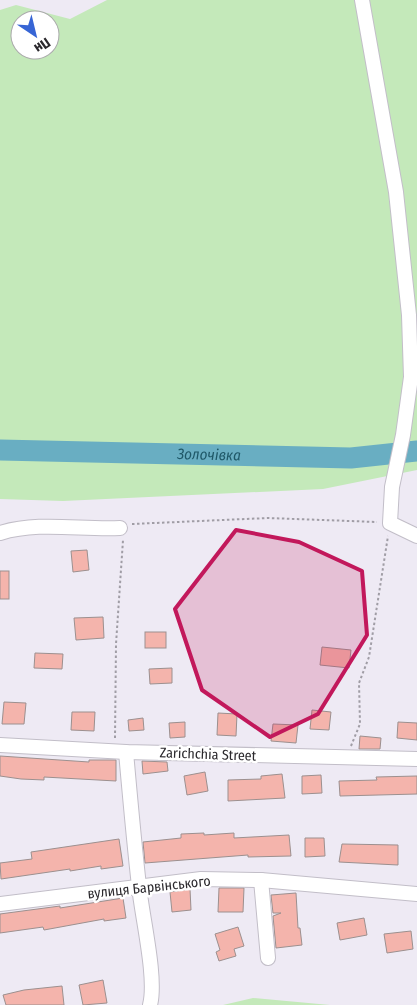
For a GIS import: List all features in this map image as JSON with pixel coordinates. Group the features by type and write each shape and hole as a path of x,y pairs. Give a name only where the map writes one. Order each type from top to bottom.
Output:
{"street":[{"path":"362,0 396,192 409,315 411,377 403,435 392,487 390,522 417,536"},
{"path":"0,534 40,526 88,530 120,528"},
{"name":"Zarichchia Street","path":"0,745 120,751 417,759"},
{"path":"120,751 148,955 152,998 150,1005"},
{"name":"вулиця Барвінського","path":"0,904 201,879 261,880 417,894"},
{"path":"261,880 268,958"}],"path":[{"path":"120,751 116,644 123,540 120,528 133,523 268,518 390,522 369,658 359,683 360,724 348,758"}],"highlighted area":[{"path":"236,530 299,542 362,571 367,635 318,714 270,737 202,690 175,609"}],"green space":[{"path":"107,0 417,0 417,470 323,489 63,501 0,499 0,10 16,5 35,10 10,10 10,60 60,60 60,16 70,19"},
{"path":"253,998 330,1005 223,1005"}],"building":[{"path":"87,550 89,570 73,572 71,551"},
{"path":"0,571 9,571 9,599 0,599"},
{"path":"103,617 104,638 76,640 74,618"},
{"path":"145,632 166,632 166,648 145,648"},
{"path":"322,647 351,650 349,668 320,665"},
{"path":"35,653 63,654 62,669 34,668"},
{"path":"172,668 172,683 150,684 149,669"},
{"path":"4,702 26,703 24,724 2,724"},
{"path":"312,710 331,712 329,730 310,729"},
{"path":"72,712 95,712 94,731 71,730"},
{"path":"218,713 237,714 236,736 217,735"},
{"path":"143,718 144,730 129,731 128,720"},
{"path":"185,722 185,737 170,738 169,723"},
{"path":"398,722 417,723 417,740 397,738"},
{"path":"273,724 298,725 296,743 271,741"},
{"path":"360,736 381,738 380,749 359,749"},
{"path":"0,756 89,762 89,760 116,760 116,781 44,777 44,780 0,776"},
{"path":"142,761 167,762 168,771 143,774"},
{"path":"205,772 208,791 187,795 184,776"},
{"path":"282,774 285,798 228,801 228,780 261,779 261,776"},
{"path":"321,775 322,793 302,794 302,776"},
{"path":"417,776 417,794 340,796 339,781 377,780 376,777"},
{"path":"204,833 204,835 234,833 234,838 289,835 291,856 248,857 248,855 145,863 143,842 181,838 181,834"},
{"path":"305,838 324,838 325,856 305,857"},
{"path":"119,839 123,866 101,869 101,866 70,871 70,869 1,879 0,863 32,859 31,852"},
{"path":"342,844 398,845 398,865 339,862"},
{"path":"219,888 244,888 243,912 218,912"},
{"path":"190,889 191,910 172,912 170,892"},
{"path":"296,893 298,928 300,928 302,945 276,948 273,916 281,913 273,913 271,895"},
{"path":"123,898 126,918 104,921 104,919 44,930 43,927 0,933 0,914 60,906 60,908"},
{"path":"364,918 367,935 340,940 337,923"},
{"path":"238,927 244,946 234,949 236,956 219,961 216,952 220,950 215,934"},
{"path":"411,931 413,949 387,953 384,934"},
{"path":"103,980 107,1003 83,1005 79,985"},
{"path":"62,986 64,1005 6,1005 3,995 24,990"}],"waterway":[{"name":"Золочівка","path":"0,450 351,458 417,451"}]}
